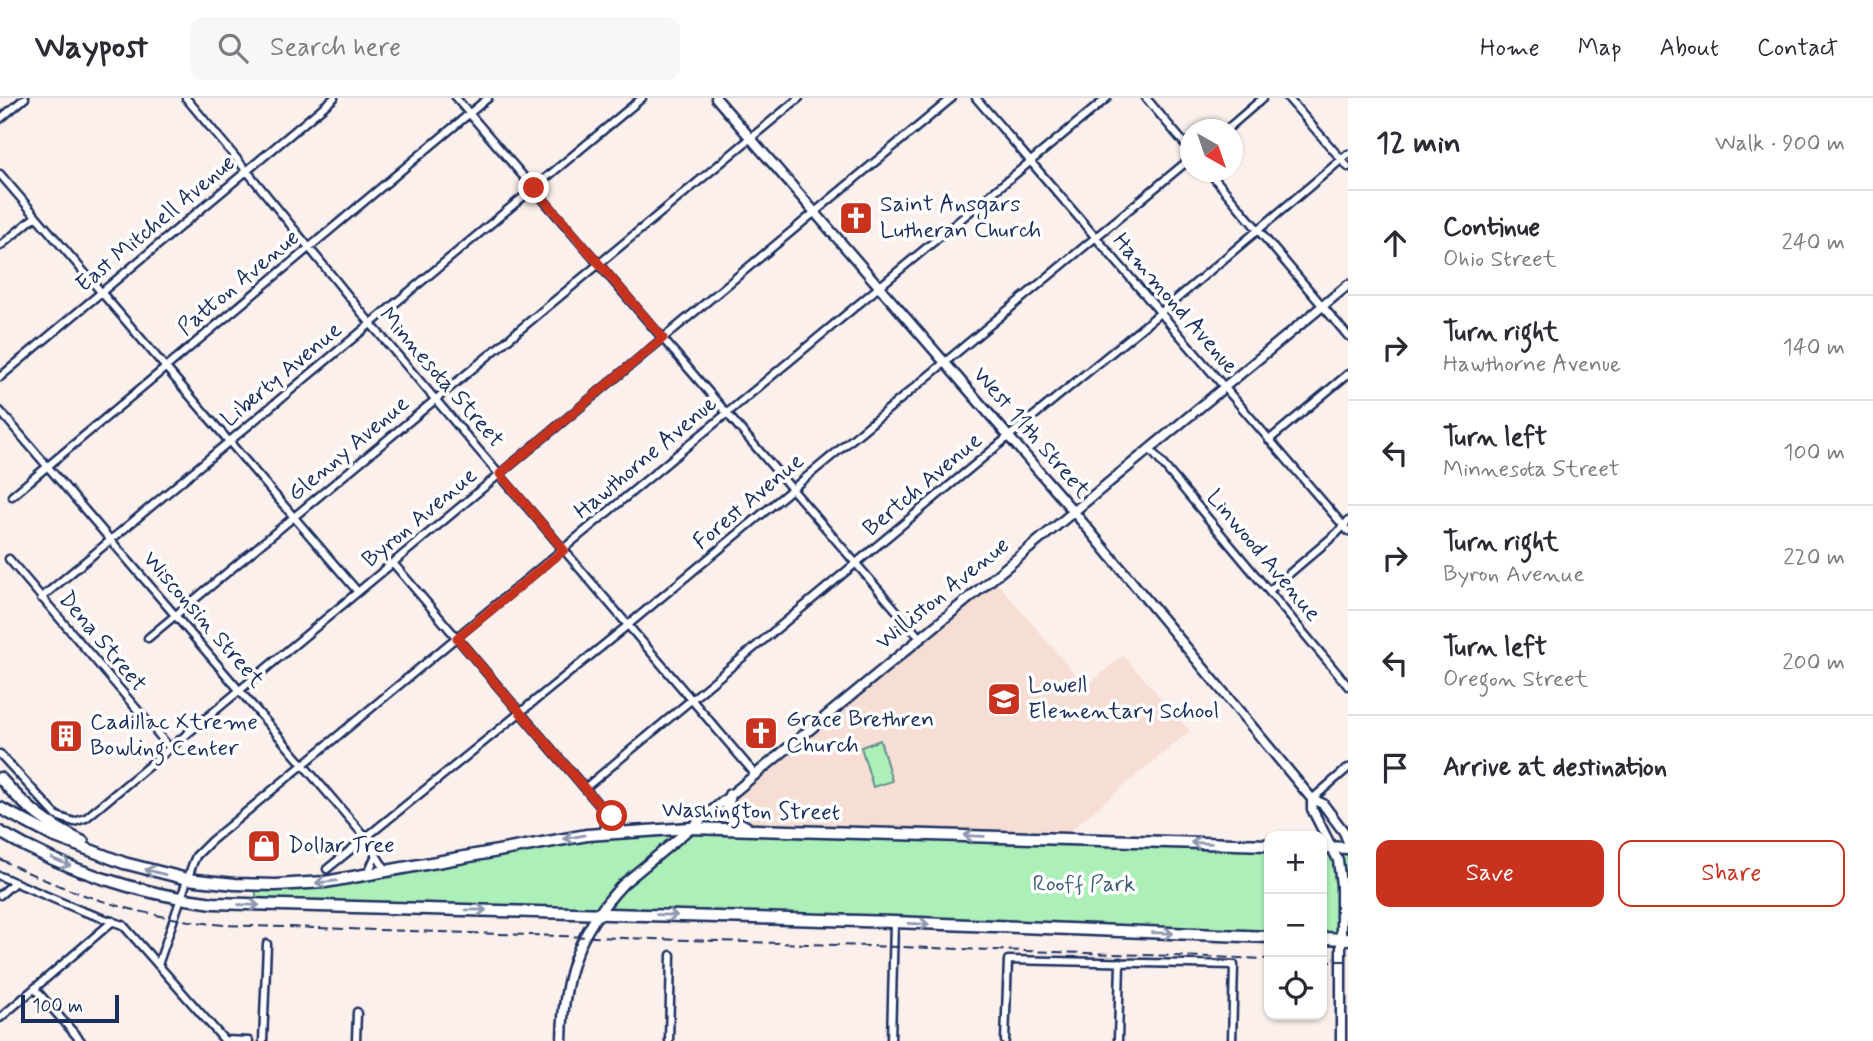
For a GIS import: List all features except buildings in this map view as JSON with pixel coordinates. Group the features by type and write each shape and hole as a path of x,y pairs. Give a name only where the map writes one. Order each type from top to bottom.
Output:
{"highway":[{"path":"0,778 19,800 49,824 124,863"},
{"path":"730,795 727,808 729,816 750,829"},
{"name":"Washington Street","path":"0,808 63,841 124,863 187,879 235,884 326,882 587,835 690,828 1264,845"},
{"path":"0,832 46,856 128,886 181,899 234,904 894,922 1264,937"},
{"path":"1327,847 1348,848"},
{"path":"1327,938 1345,939"}],"main road":[{"name":"West 11th Street","path":"716,98 1074,512 1312,799 1323,804 1344,832 1348,842"},
{"name":"Williston Avenue","path":"562,1041 565,989 579,948 599,913 632,877 1348,285"},
{"name":"West 11th Street","path":"1312,799 1312,809 1320,831"},
{"name":"West 11th Street","path":"1327,848 1338,860 1345,939 1341,1041"}],"street":[{"path":"0,119 25,98"},
{"name":"Minnesota Street","path":"186,98 371,324 755,774"},
{"name":"East Mitchell Avenue","path":"0,377 334,98"},
{"path":"456,98 920,638"},
{"name":"Patton Avenue","path":"12,496 488,98"},
{"name":"Liberty Avenue","path":"41,598 642,98"},
{"name":"Glenny Avenue","path":"148,638 799,98"},
{"name":"Byron Avenue","path":"0,754 52,812 68,821 86,818 952,98"},
{"name":"Hammond Avenue","path":"976,98 1346,526"},
{"name":"Hawthorne Avenue","path":"158,965 187,879 197,856 211,841 1107,98"},
{"path":"1146,98 1180,137"},
{"path":"1239,119 1263,98"},
{"path":"1288,98 1348,167"},
{"name":"Bertch Avenue","path":"585,789 1348,154"},
{"name":"Forest Avenue","path":"327,869 521,713 1180,168"},
{"path":"0,174 358,592"},
{"path":"1217,182 1348,336"},
{"path":"0,246 36,216"},
{"path":"1269,440 1348,374"},
{"name":"Wisconsin Street","path":"0,411 366,838 388,871"},
{"name":"Linwood Avenue","path":"1150,449 1348,686"},
{"path":"1269,591 1346,526"},
{"name":"Dena Street","path":"9,559 170,748"},
{"path":"393,563 585,789 625,832"},
{"path":"1312,799 1348,768"},
{"path":"603,833 607,818 605,812"},
{"path":"366,875 376,855"},
{"path":"0,876 122,925 225,1041 249,1041"},
{"path":"0,895 14,883"},
{"path":"0,1018 113,922"},
{"path":"891,1041 894,922"},
{"path":"263,1041 267,944"},
{"path":"669,1041 671,955"},
{"path":"1005,1041 1007,960 1234,965 1231,1041"},
{"path":"1118,1041 1120,962"},
{"path":"35,989 80,1041"},
{"path":"356,1041 357,1012"}],"shaded area":[{"name":"Lowell Elementary School","path":"993,578 1086,687 1123,655 1190,731 1060,839 750,829 730,795"}],"green space":[{"path":"880,740 892,781 873,787 861,747"},
{"name":"Rooff Park","path":"645,830 1264,845 1264,937 257,905 255,885 301,884"},
{"path":"1327,847 1348,848 1348,939 1327,938"}],"railway":[{"path":"0,859 54,884 109,903 165,917 224,925 1264,959"},
{"path":"1327,961 1348,961"}],"place":[{"name":"Saint Ansgars Lutheran Church","path":"856,218"},
{"name":"Lowell Elementary School","path":"1004,699"},
{"name":"Grace Brethren Church","path":"761,733"},
{"name":"Cadillac Xtreme Bowling Center","path":"66,736"},
{"name":"Dollar Tree","path":"264,846"}],"route":[{"path":"534,188 663,338 500,474 564,550 457,638 605,812 612,816"}]}
